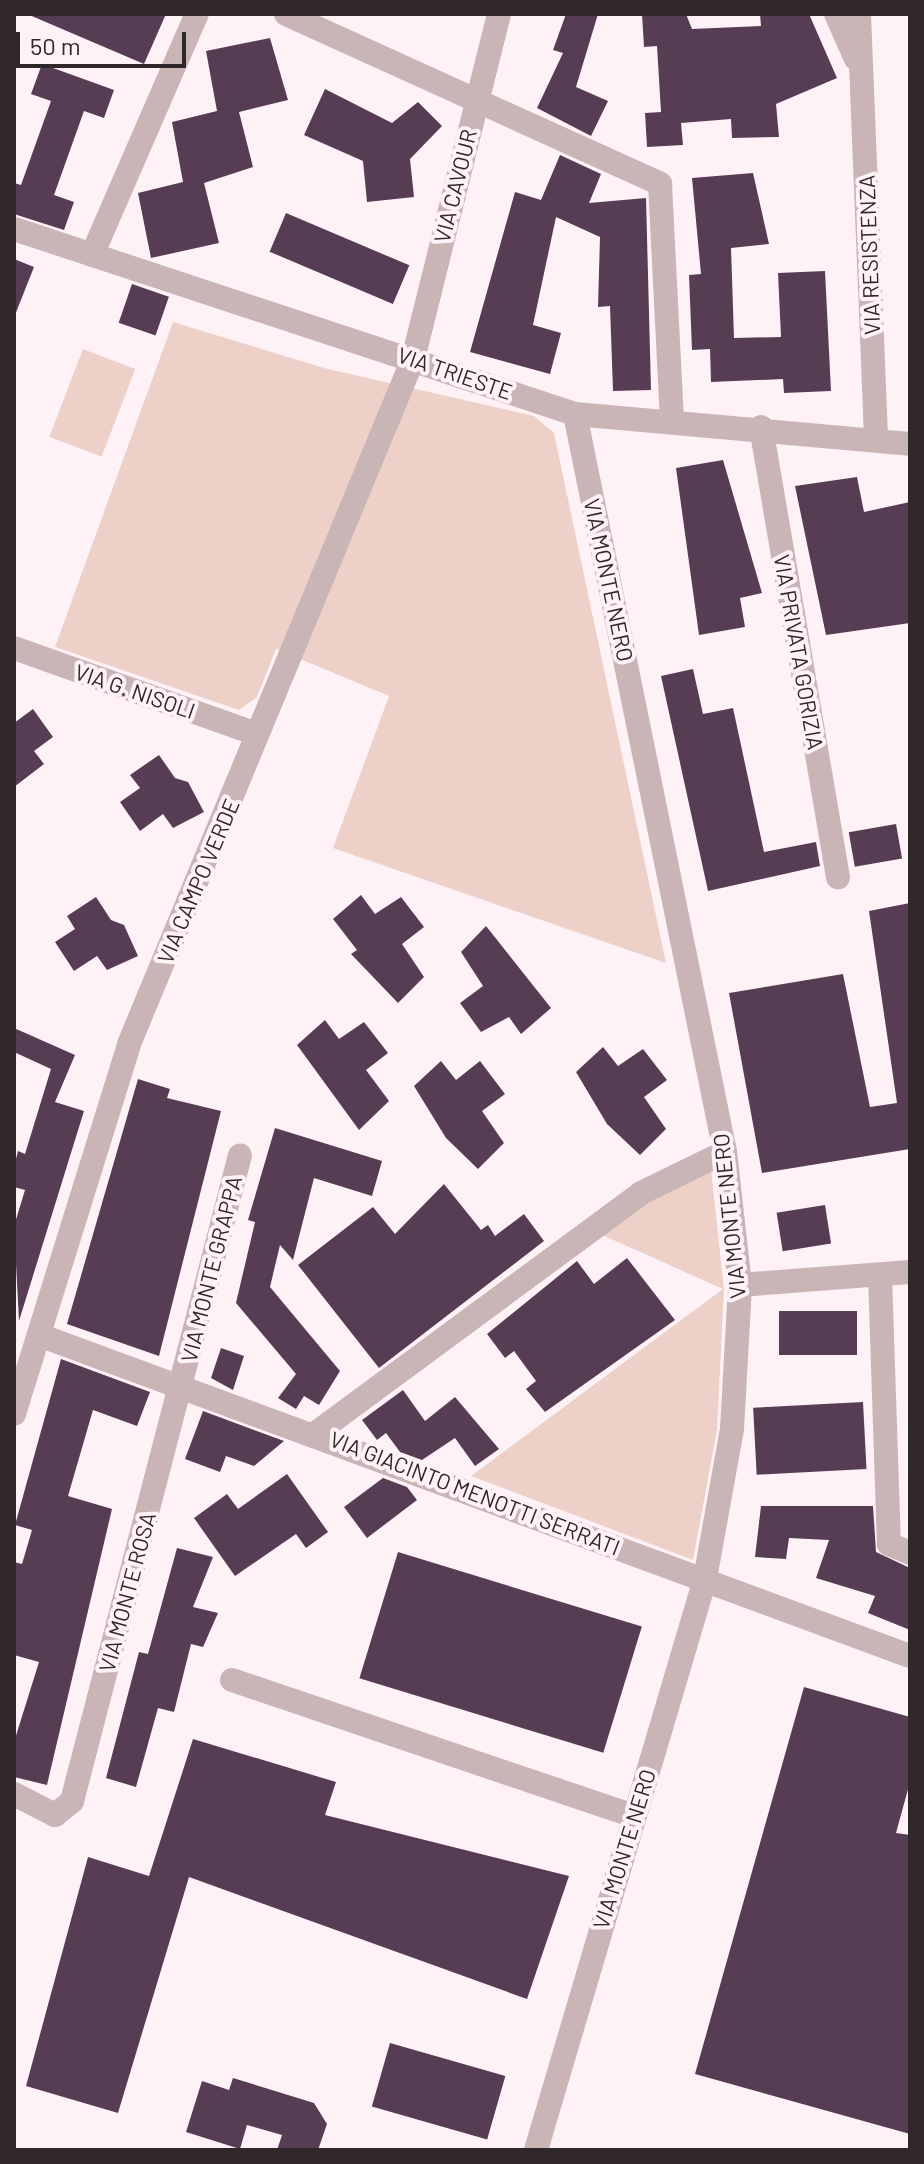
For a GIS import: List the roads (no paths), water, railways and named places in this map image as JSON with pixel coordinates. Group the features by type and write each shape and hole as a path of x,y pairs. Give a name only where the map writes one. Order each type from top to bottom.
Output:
{"street":[{"path":"92,255 197,14"},
{"path":"286,14 477,98 660,184 672,420"},
{"name":"VIA CAVOUR","path":"413,359 499,14"},
{"name":"VIA RESISTENZA","path":"836,14 861,73"},
{"name":"VIA RESISTENZA","path":"859,14 876,437"},
{"name":"VIA TRIESTE","path":"14,229 575,414 876,437 910,444"},
{"name":"VIA CAMPO VERDE","path":"14,1414 29,1342 129,1044 413,359"},
{"name":"VIA MONTE NERO","path":"536,2150 705,1579 732,1429 740,1285 725,1152 575,414"},
{"name":"VIA PRIVATA GORIZIA","path":"761,427 838,877"},
{"name":"VIA G. NISOLI","path":"14,648 257,734"},
{"path":"316,1433 641,1193 725,1152"},
{"name":"VIA MONTE GRAPPA","path":"182,1383 240,1155"},
{"path":"740,1285 910,1272"},
{"path":"880,1275 889,1544 910,1553"},
{"name":"VIA GIACINTO MENOTTI SERRATI","path":"29,1342 182,1383 910,1656"},
{"name":"VIA MONTE ROSA","path":"14,1794 55,1815 72,1801 182,1383"},
{"path":"232,1680 634,1816"}]}
